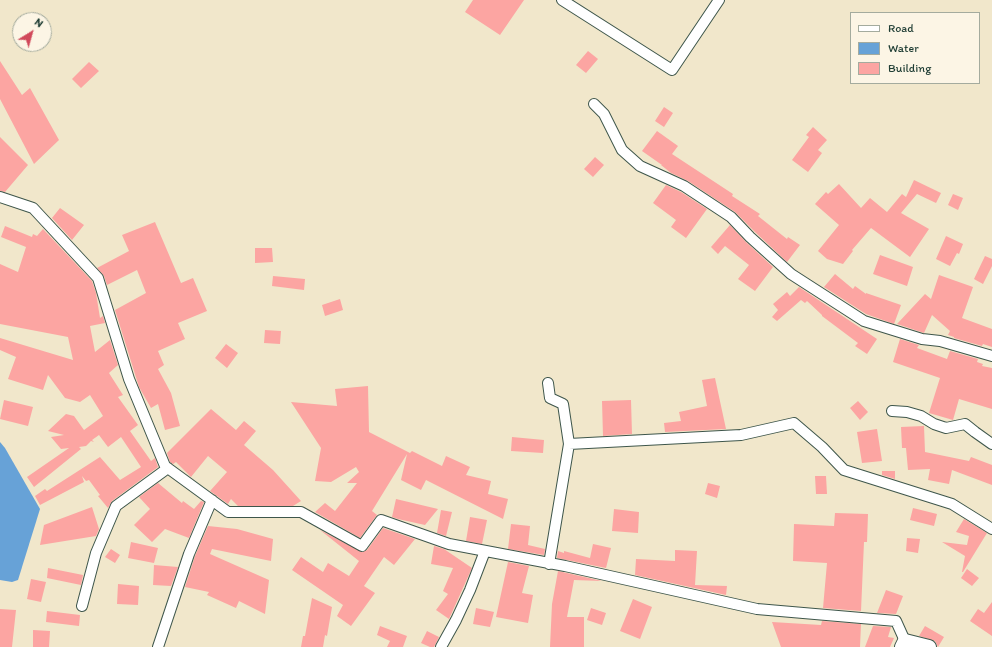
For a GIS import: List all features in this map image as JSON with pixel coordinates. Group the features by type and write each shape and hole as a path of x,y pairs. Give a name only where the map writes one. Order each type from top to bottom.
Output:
{"street":[{"path":"562,0 672,70 720,0"},
{"path":"594,104 604,114 622,150 640,166 684,186 730,217 791,274 864,321 922,339 940,341 992,356"},
{"path":"0,197 33,208 98,278 129,379 165,466 228,512 301,512 362,546 381,520 449,544 550,564 757,609 896,621 904,644 929,647"},
{"path":"548,383 550,398 563,404 569,444 550,564"},
{"path":"892,411 907,412 920,416 934,424 946,428 965,424 992,444"},
{"path":"569,444 741,435 794,423 822,447 844,470 952,504 992,529"},
{"path":"82,606 96,553 116,506 168,468"},
{"path":"158,647 189,554 212,500"},
{"path":"441,647 470,590 485,551"}],"water":[{"path":"0,442 5,448 40,509 18,580 12,582 0,580"}],"building":[{"path":"473,0 524,0 500,35 465,12"},
{"path":"588,51 598,59 586,73 576,65"},
{"path":"0,61 22,95 30,88 59,140 34,164 0,99"},
{"path":"89,62 99,71 81,88 72,79"},
{"path":"664,107 673,113 664,127 655,121"},
{"path":"813,127 827,140 818,150 822,153 808,172 792,160 809,137 806,135"},
{"path":"657,131 678,146 672,154 733,194 732,196 760,214 758,216 787,239 788,237 800,245 787,262 735,212 688,181 671,173 642,151"},
{"path":"0,137 28,165 5,192 0,191"},
{"path":"595,157 604,165 593,177 584,169"},
{"path":"914,180 941,193 936,203 917,194 901,213 929,229 910,257 871,228 852,250 853,251 843,264 827,259 818,251 839,225 815,204 826,192 828,194 839,184 861,208 870,198 887,212 902,194 906,197"},
{"path":"666,185 681,192 707,209 686,238 671,227 676,220 653,203"},
{"path":"953,194 963,198 958,210 948,205"},
{"path":"60,208 84,225 72,240 52,218"},
{"path":"155,222 181,283 193,278 207,311 178,323 185,339 158,351 164,365 158,369 171,393 180,426 165,430 158,404 151,408 139,387 115,310 146,293 137,270 107,285 104,276 97,268 129,251 122,235"},
{"path":"730,225 773,267 755,291 738,279 749,265 725,246 718,254 711,247"},
{"path":"5,226 32,237 33,234 37,236 43,229 92,281 96,293 100,318 103,316 105,323 90,326 95,352 110,340 118,365 109,373 123,395 118,397 138,425 130,431 151,461 155,458 158,467 112,501 108,508 98,496 100,495 89,480 86,481 82,476 84,482 40,505 35,496 45,489 47,491 100,457 120,480 141,467 121,437 108,447 99,435 92,440 94,442 91,441 86,446 79,447 81,449 34,487 27,477 69,448 61,449 51,437 64,435 48,431 66,414 74,416 84,430 103,416 90,395 80,402 65,398 48,375 43,390 8,379 16,357 0,350 0,338 73,360 68,337 0,324 0,264 18,272 26,247 1,237"},
{"path":"946,236 963,244 959,254 957,253 950,266 936,259"},
{"path":"255,248 272,248 273,262 255,263"},
{"path":"880,255 913,267 907,286 873,274"},
{"path":"985,256 992,259 992,266 983,284 974,279"},
{"path":"835,274 853,289 855,286 866,294 901,305 894,324 866,314 824,287"},
{"path":"939,275 973,287 962,318 992,329 992,347 983,344 982,346 948,335 950,331 932,315 924,333 897,324 925,294 931,299"},
{"path":"273,276 305,279 304,290 272,286"},
{"path":"799,287 877,339 867,354 855,346 858,343 822,316 807,301 805,303 801,300 777,321 772,317 778,310 773,304 787,292 790,296"},
{"path":"340,299 343,310 325,316 322,305"},
{"path":"265,330 281,331 280,344 264,343"},
{"path":"900,339 919,345 917,348 947,359 950,351 978,359 977,362 983,364 982,366 992,368 992,409 959,399 953,420 929,413 940,378 893,362"},
{"path":"226,344 238,353 227,368 215,358"},
{"path":"715,378 726,429 665,432 664,423 681,421 679,412 707,406 702,380"},
{"path":"368,386 369,432 410,453 412,451 442,466 446,456 470,467 466,475 491,481 488,494 508,499 503,519 426,480 421,490 401,480 407,454 372,511 377,515 360,538 315,512 325,503 335,511 357,483 347,483 359,472 356,467 331,482 315,481 321,448 291,402 337,406 335,389"},
{"path":"4,400 33,407 28,426 0,419"},
{"path":"631,400 632,434 603,436 602,401"},
{"path":"858,401 868,412 860,420 850,408"},
{"path":"211,409 236,430 244,421 256,431 244,445 273,470 301,501 293,506 238,506 231,499 228,504 210,491 227,472 208,456 191,477 176,462 173,464 170,462 167,453"},
{"path":"924,426 925,452 969,461 971,457 992,465 992,485 952,470 949,484 928,480 930,469 908,470 906,448 902,448 901,427"},
{"path":"877,429 882,461 862,463 857,432"},
{"path":"512,437 544,440 543,453 511,451"},
{"path":"882,471 895,471 895,479 882,475"},
{"path":"815,476 826,476 827,494 816,494"},
{"path":"158,483 182,503 183,501 194,509 201,501 204,502 189,538 165,529 152,542 134,525 150,509 139,497"},
{"path":"708,483 720,486 717,498 705,494"},
{"path":"396,499 438,509 425,525 398,519 392,517"},
{"path":"92,507 99,529 96,536 40,545 44,525"},
{"path":"913,508 937,514 934,526 910,520"},
{"path":"614,509 639,512 638,533 612,531"},
{"path":"441,510 452,512 446,536 437,533"},
{"path":"835,513 868,514 867,542 864,542 861,611 823,608 827,563 793,561 794,524 834,526"},
{"path":"470,517 487,520 482,544 466,541"},
{"path":"964,519 987,533 962,572 965,556 942,542 967,545 969,536 956,532"},
{"path":"511,524 530,526 528,545 545,549 544,555 508,549"},
{"path":"208,526 237,529 273,539 271,561 212,549 210,554 269,580 265,614 239,601 236,608 207,595 209,592 185,587 195,556"},
{"path":"383,528 415,539 394,565 384,557 364,586 375,593 351,626 337,616 343,605 292,570 301,557 323,572 328,563 349,576 359,561 320,530 362,552 367,550"},
{"path":"907,538 920,539 918,553 906,551"},
{"path":"131,542 158,548 154,563 128,558"},
{"path":"593,544 611,548 606,568 557,558 558,551 564,553 564,551 590,558"},
{"path":"434,546 444,549 472,568 449,619 436,610 448,594 443,591 453,568 431,564"},
{"path":"111,549 120,555 115,563 105,557"},
{"path":"675,550 697,551 695,585 727,586 726,595 635,575 636,559 675,561"},
{"path":"508,562 529,566 522,593 533,595 528,623 496,617"},
{"path":"154,565 178,567 171,586 153,585"},
{"path":"48,568 83,575 81,585 47,578"},
{"path":"967,569 979,578 972,586 961,578"},
{"path":"558,571 602,581 574,580 567,617 584,617 584,647 550,647 552,604"},
{"path":"31,579 46,582 41,602 27,599"},
{"path":"118,584 139,586 138,605 117,604"},
{"path":"886,590 903,596 896,614 877,613"},
{"path":"312,598 332,607 327,636 325,635 323,647 301,647 303,636 305,636"},
{"path":"633,599 652,607 640,639 620,631"},
{"path":"992,602 992,636 970,621 978,609 984,613"},
{"path":"476,608 494,612 490,627 473,624"},
{"path":"591,608 606,613 602,625 587,620"},
{"path":"0,609 16,610 12,647 0,647"},
{"path":"47,611 80,615 79,626 46,622"},
{"path":"822,621 861,624 860,647 781,647 772,622 821,625"},
{"path":"380,626 407,636 403,647 387,647 390,641 377,635"},
{"path":"873,626 891,627 888,637 894,638 890,647 865,647"},
{"path":"925,626 944,637 938,647 935,641 919,636"},
{"path":"33,630 50,631 49,647 33,647"},
{"path":"427,631 439,637 434,647 421,643"}]}
